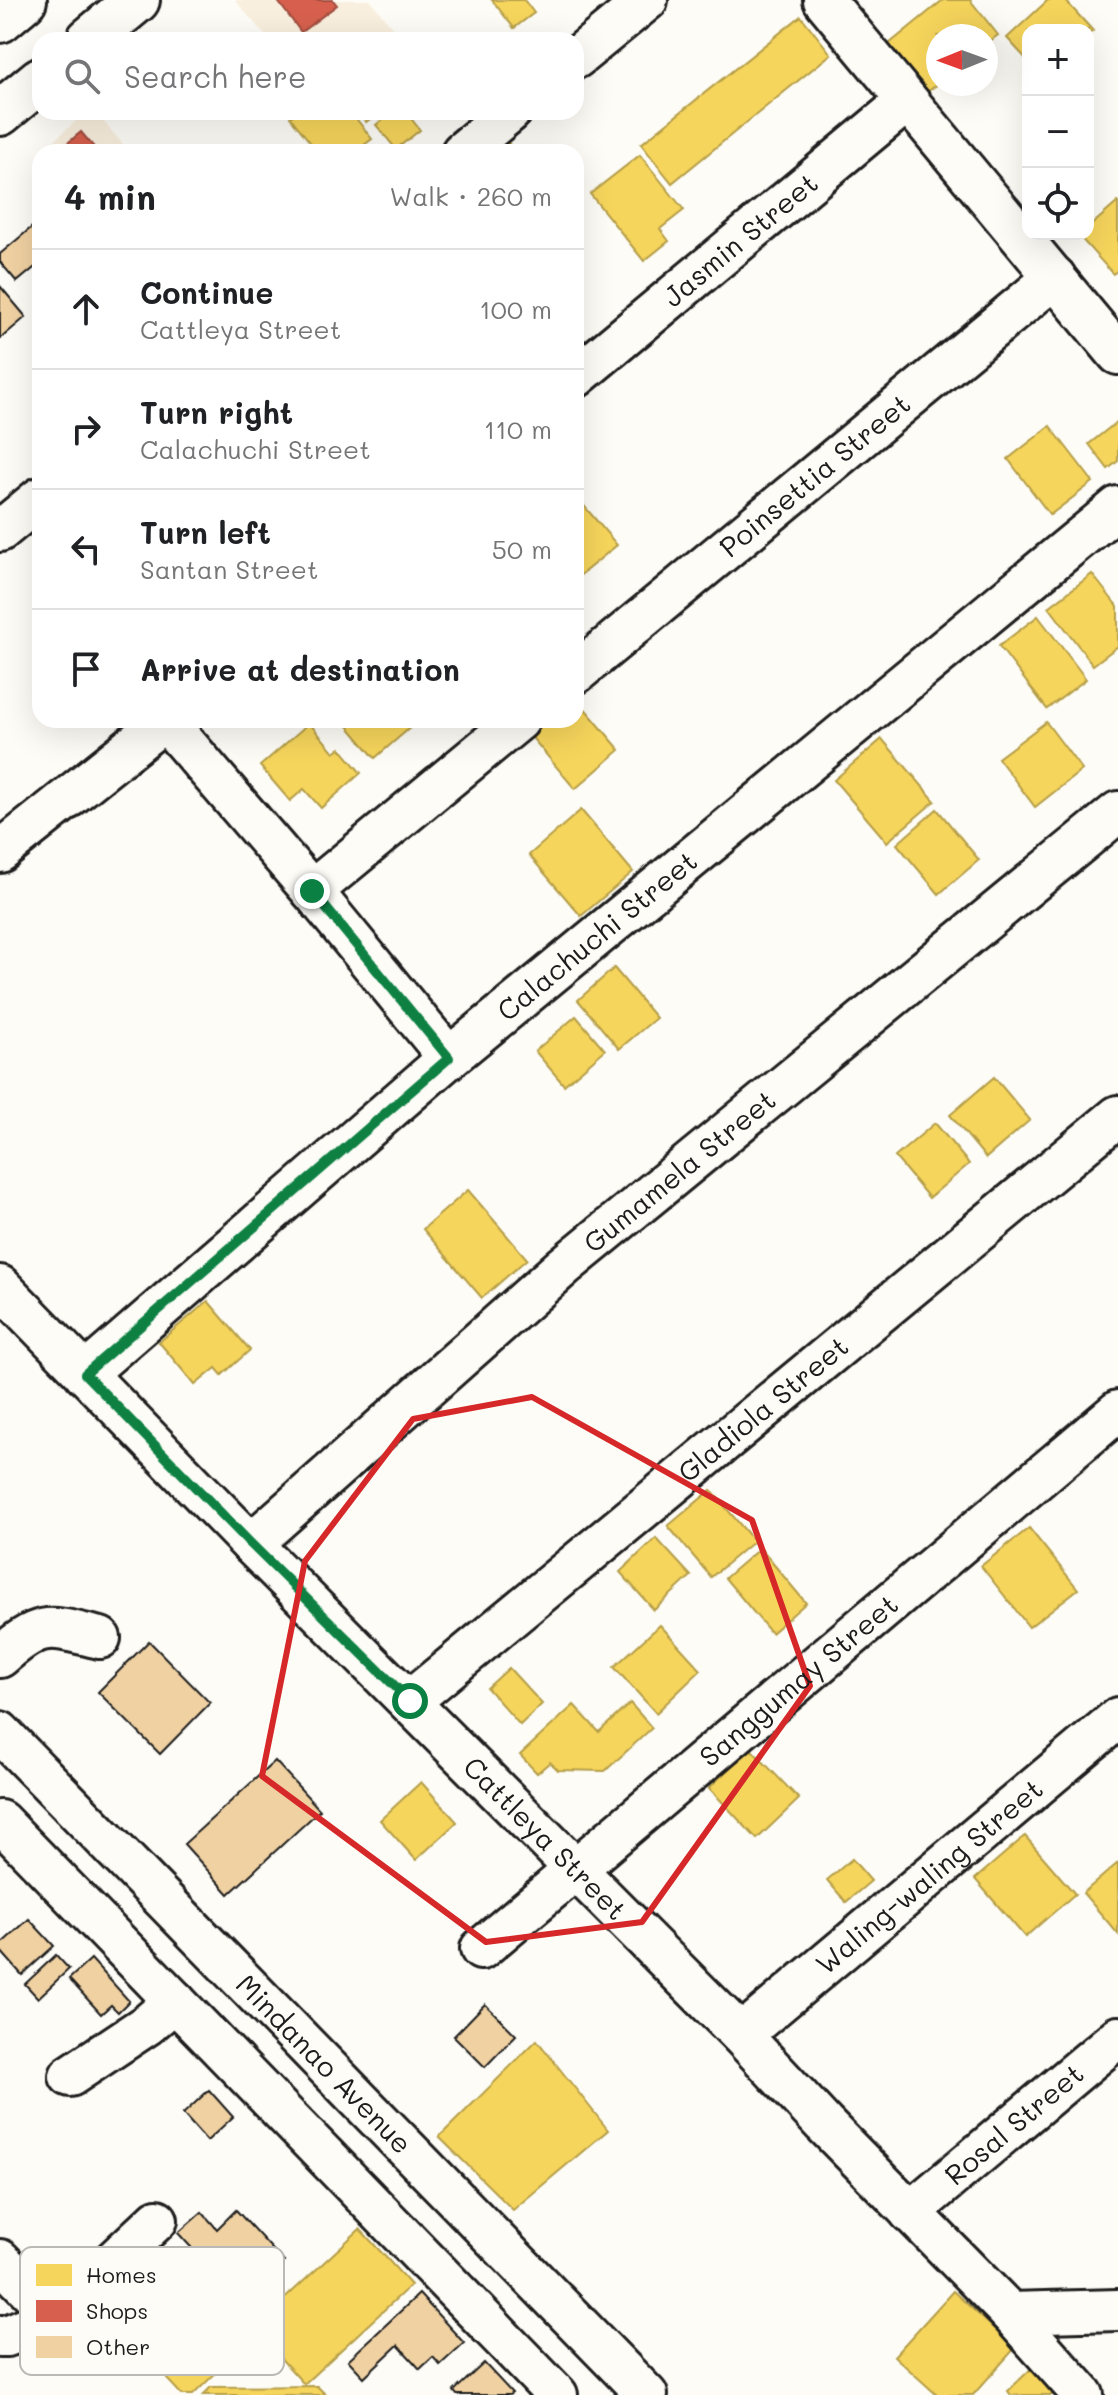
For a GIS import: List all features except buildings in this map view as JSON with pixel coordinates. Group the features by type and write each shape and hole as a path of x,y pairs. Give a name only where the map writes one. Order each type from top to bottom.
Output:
{"main road":[{"path":"0,20 24,0"},
{"path":"99,32 137,0"},
{"path":"0,113 32,87"}],"street":[{"path":"584,51 647,0"},
{"path":"824,0 1118,354"},
{"name":"Jasmin Street","path":"584,370 906,102"},
{"path":"472,144 500,120"},
{"name":"Poinsettia Street","path":"584,666 1055,277"},
{"path":"0,531 32,505"},
{"name":"Calachuchi Street","path":"85,1374 449,1058 1118,507"},
{"path":"0,852 155,728"},
{"path":"172,728 312,891 449,1058"},
{"path":"312,891 509,728"},
{"name":"Gumamela Street","path":"251,1544 564,1266 1118,812"},
{"name":"Gladiola Street","path":"410,1701 1118,1116"},
{"name":"Cattleya Street","path":"0,1286 251,1544 741,2035 1010,2313 1083,2395"},
{"name":"Sanggumay Street","path":"481,1949 1118,1411"},
{"path":"0,1657 32,1631 52,1627 100,1638"},
{"name":"Waling-waling Street","path":"741,2035 1118,1718"},
{"name":"Mindanao Avenue","path":"0,1732 647,2395"},
{"path":"0,1821 557,2395"},
{"path":"70,2076 148,2024 175,2001"},
{"name":"Rosal Street","path":"910,2212 1118,2037"},
{"path":"128,2247 157,2220"},
{"path":"0,2260 20,2280"},
{"path":"1010,2313 1118,2310"},
{"path":"0,2336 20,2331"}],"highlighted area":[{"path":"532,1397 752,1520 810,1686 642,1922 486,1942 262,1776 305,1561 413,1419"}],"shaded area":[{"path":"235,0 370,0 393,28 388,32 262,32"},
{"path":"77,120 102,120 123,144 50,144"}],"route":[{"path":"312,891 449,1058 85,1374 410,1701"}]}
